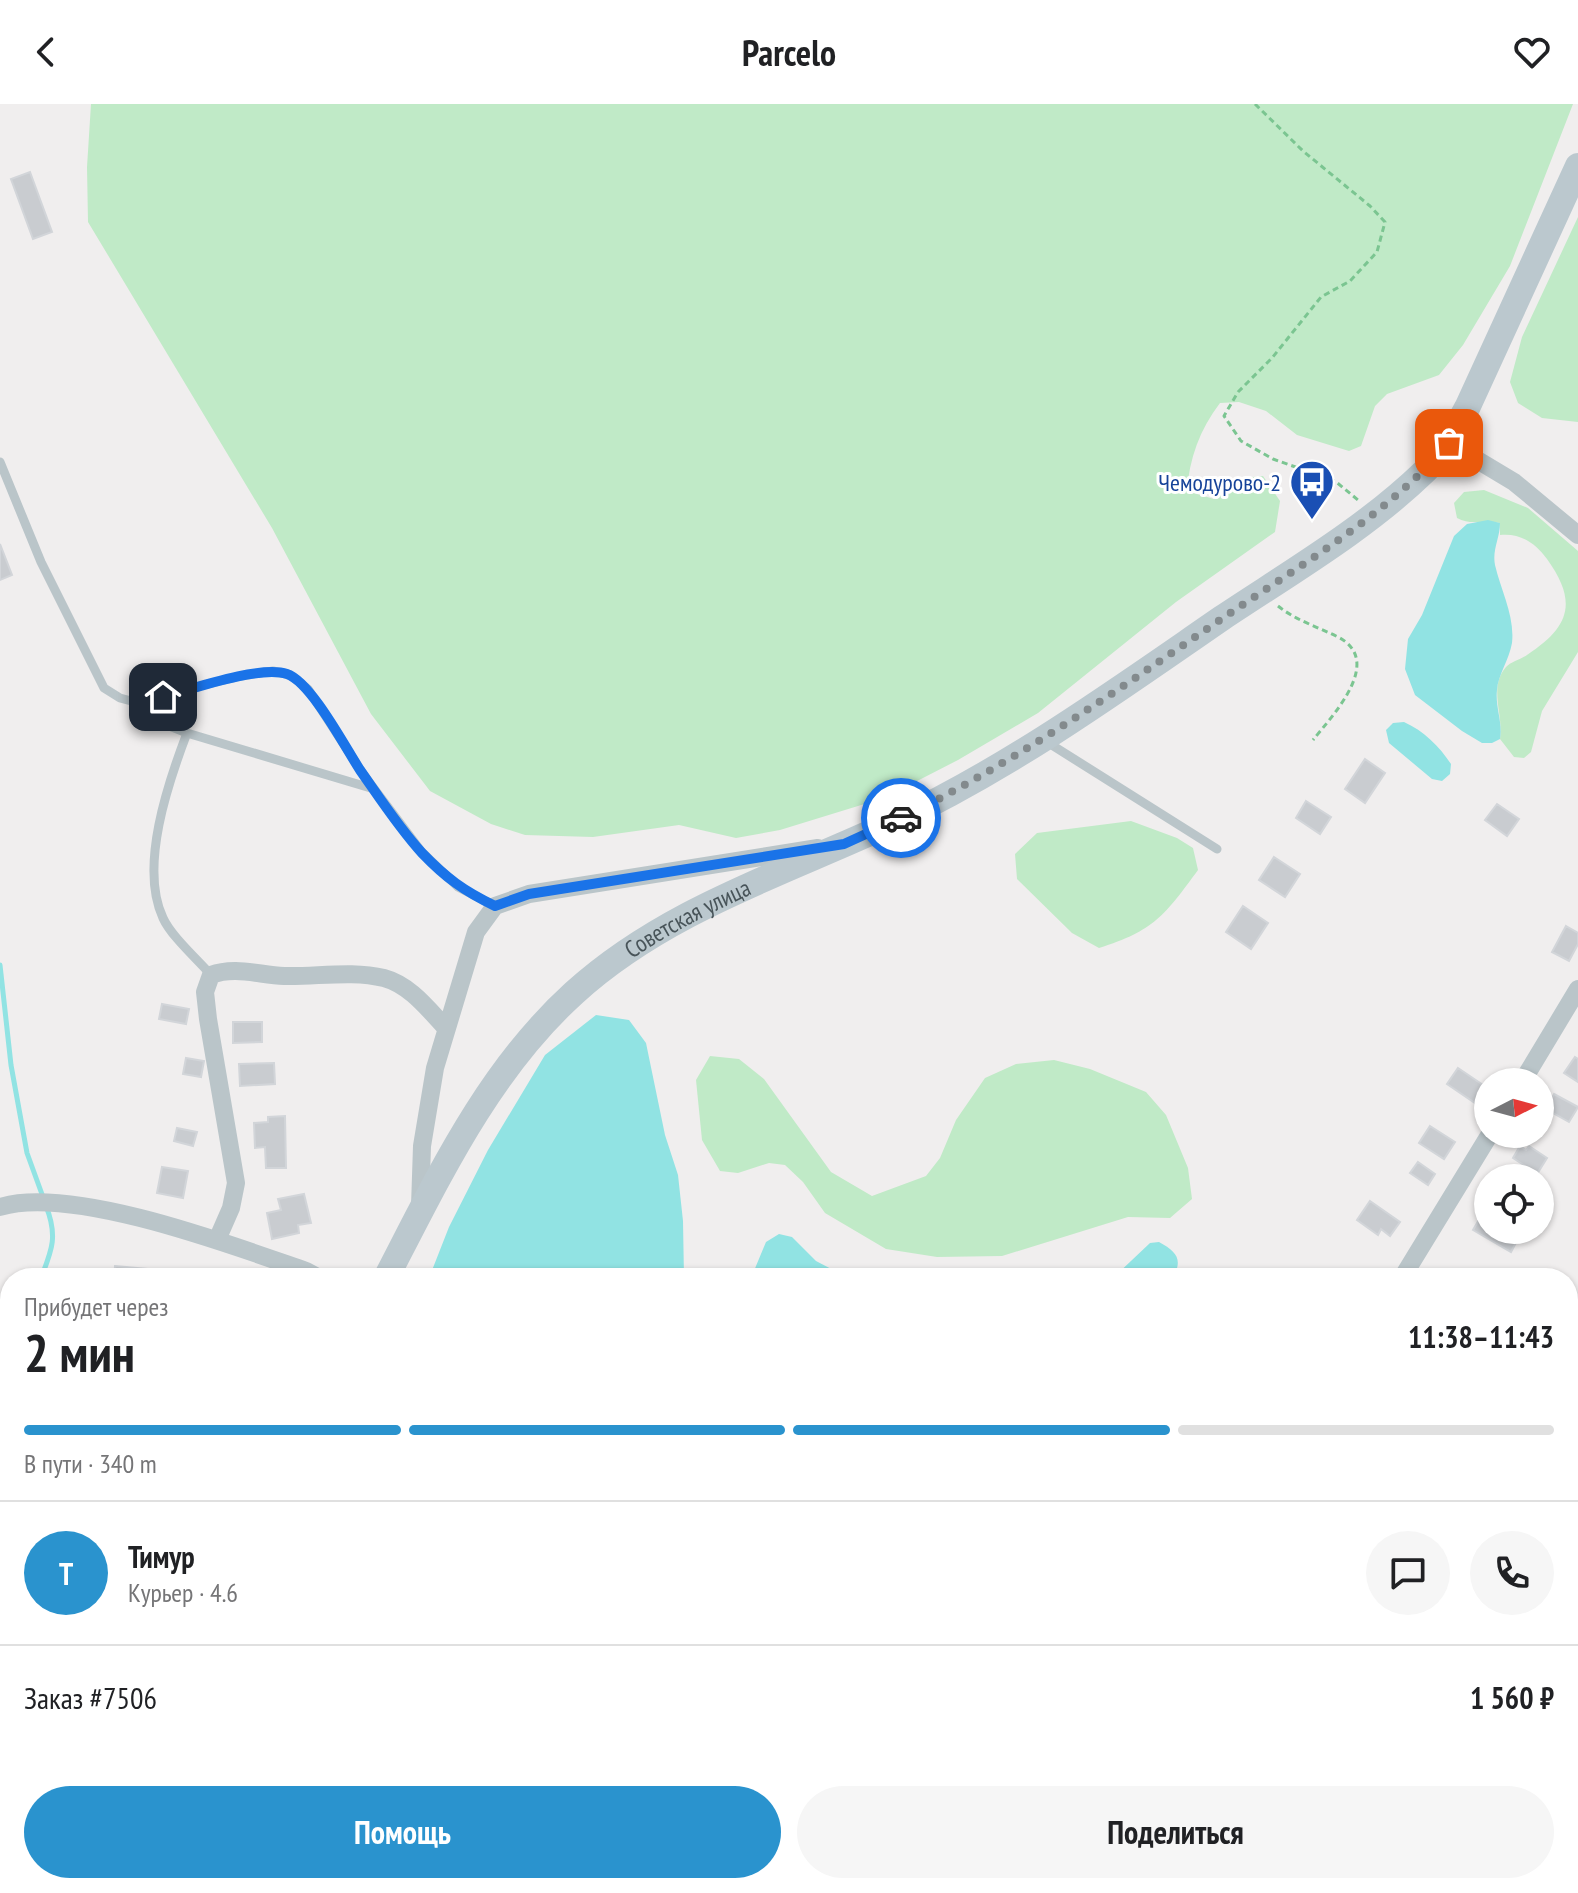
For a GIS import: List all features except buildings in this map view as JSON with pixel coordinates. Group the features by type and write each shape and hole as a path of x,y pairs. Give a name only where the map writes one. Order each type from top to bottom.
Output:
{"street":[{"name":"Советская улица","path":"391,1268 440,1173 484,1099 532,1034 575,991 633,946 679,918 942,798 1043,740 1353,530 1424,471 1449,443 1578,166"},
{"path":"1449,443 1514,482 1578,535"},
{"path":"419,1213 422,1146 435,1068 476,932 495,906 529,894 844,844"},
{"path":"217,1240 231,1208 236,1183 208,1019 205,992 211,975 225,970 284,976 384,978 411,992 446,1028"},
{"path":"1530,1068 1578,989"},
{"path":"1408,1268 1481,1148"},
{"path":"0,1207 49,1202 95,1208 217,1240 297,1268"}],"lane":[{"path":"0,462 41,562 104,688 120,698 135,702 167,725 187,733 375,790"},
{"path":"135,702 241,676 273,671 290,675 308,689 375,790 430,860 458,887 495,906"},
{"path":"187,733 170,779 158,838 154,885 164,920 211,975"},
{"path":"1043,740 1217,849"}],"path":[{"path":"1255,104 1303,151 1385,222 1377,252 1350,281 1321,297 1272,358 1238,392 1224,416 1241,441 1273,459 1335,481 1374,512"},
{"path":"1260,593 1284,611 1342,639 1353,652 1357,673 1347,698 1313,740"}],"green space":[{"path":"91,104 1573,104 1510,266 1463,345 1439,375 1387,394 1375,406 1361,446 1349,451 1297,435 1266,411 1239,402 1220,403 1213,413 1197,445 1187,491 1214,499 1244,478 1263,476 1280,501 1275,532 1176,602 1038,713 958,760 884,798 780,830 736,838 679,825 593,837 525,835 491,824 430,791 371,714 272,528 88,222"},
{"path":"1578,217 1578,422 1542,418 1518,403 1510,382 1522,337"},
{"path":"1484,490 1528,508 1578,551 1578,652 1542,711 1531,752 1524,758 1514,757 1500,739 1498,684 1508,665 1527,655 1553,634 1565,613 1566,601 1557,574 1538,548 1521,537 1500,535 1500,523 1467,522 1457,518 1454,503 1464,492"},
{"path":"1131,821 1177,838 1193,848 1198,870 1157,920 1133,935 1099,948 1072,933 1017,879 1015,854 1037,833"},
{"path":"710,1056 739,1059 764,1079 831,1172 872,1196 926,1176 940,1158 956,1120 985,1078 1016,1064 1054,1060 1090,1069 1146,1092 1166,1115 1188,1168 1192,1199 1170,1218 1128,1217 1002,1256 937,1257 886,1249 825,1213 803,1182 785,1165 769,1163 738,1173 720,1171 702,1140 696,1080"}],"water":[{"path":"1488,520 1500,523 1494,560 1510,613 1512,643 1497,690 1500,739 1482,743 1415,695 1405,669 1408,639 1422,615 1454,536 1467,524"},
{"path":"1404,722 1430,740 1451,764 1450,774 1442,781 1432,779 1389,743 1386,730 1393,723"},
{"path":"596,1015 629,1020 646,1043 665,1135 678,1175 684,1268 433,1268 449,1227 488,1150 545,1055"},
{"path":"779,1234 792,1237 816,1261 829,1268 755,1268 766,1242"},
{"path":"1159,1242 1170,1249 1178,1261 1177,1268 1124,1268 1150,1243"}],"waterway":[{"path":"0,965 11,1065 27,1153 43,1197"},
{"path":"45,1268 53,1235 46,1206"}],"way so far":[{"path":"901,818 1043,740 1353,530 1424,471 1449,443"}],"place":[{"name":"Чемодурово-2","path":"1312,521"}],"route":[{"path":"163,697 241,676 273,671 290,675 308,689 363,774 421,851 458,887 495,906 529,894 844,844 901,818"}]}
